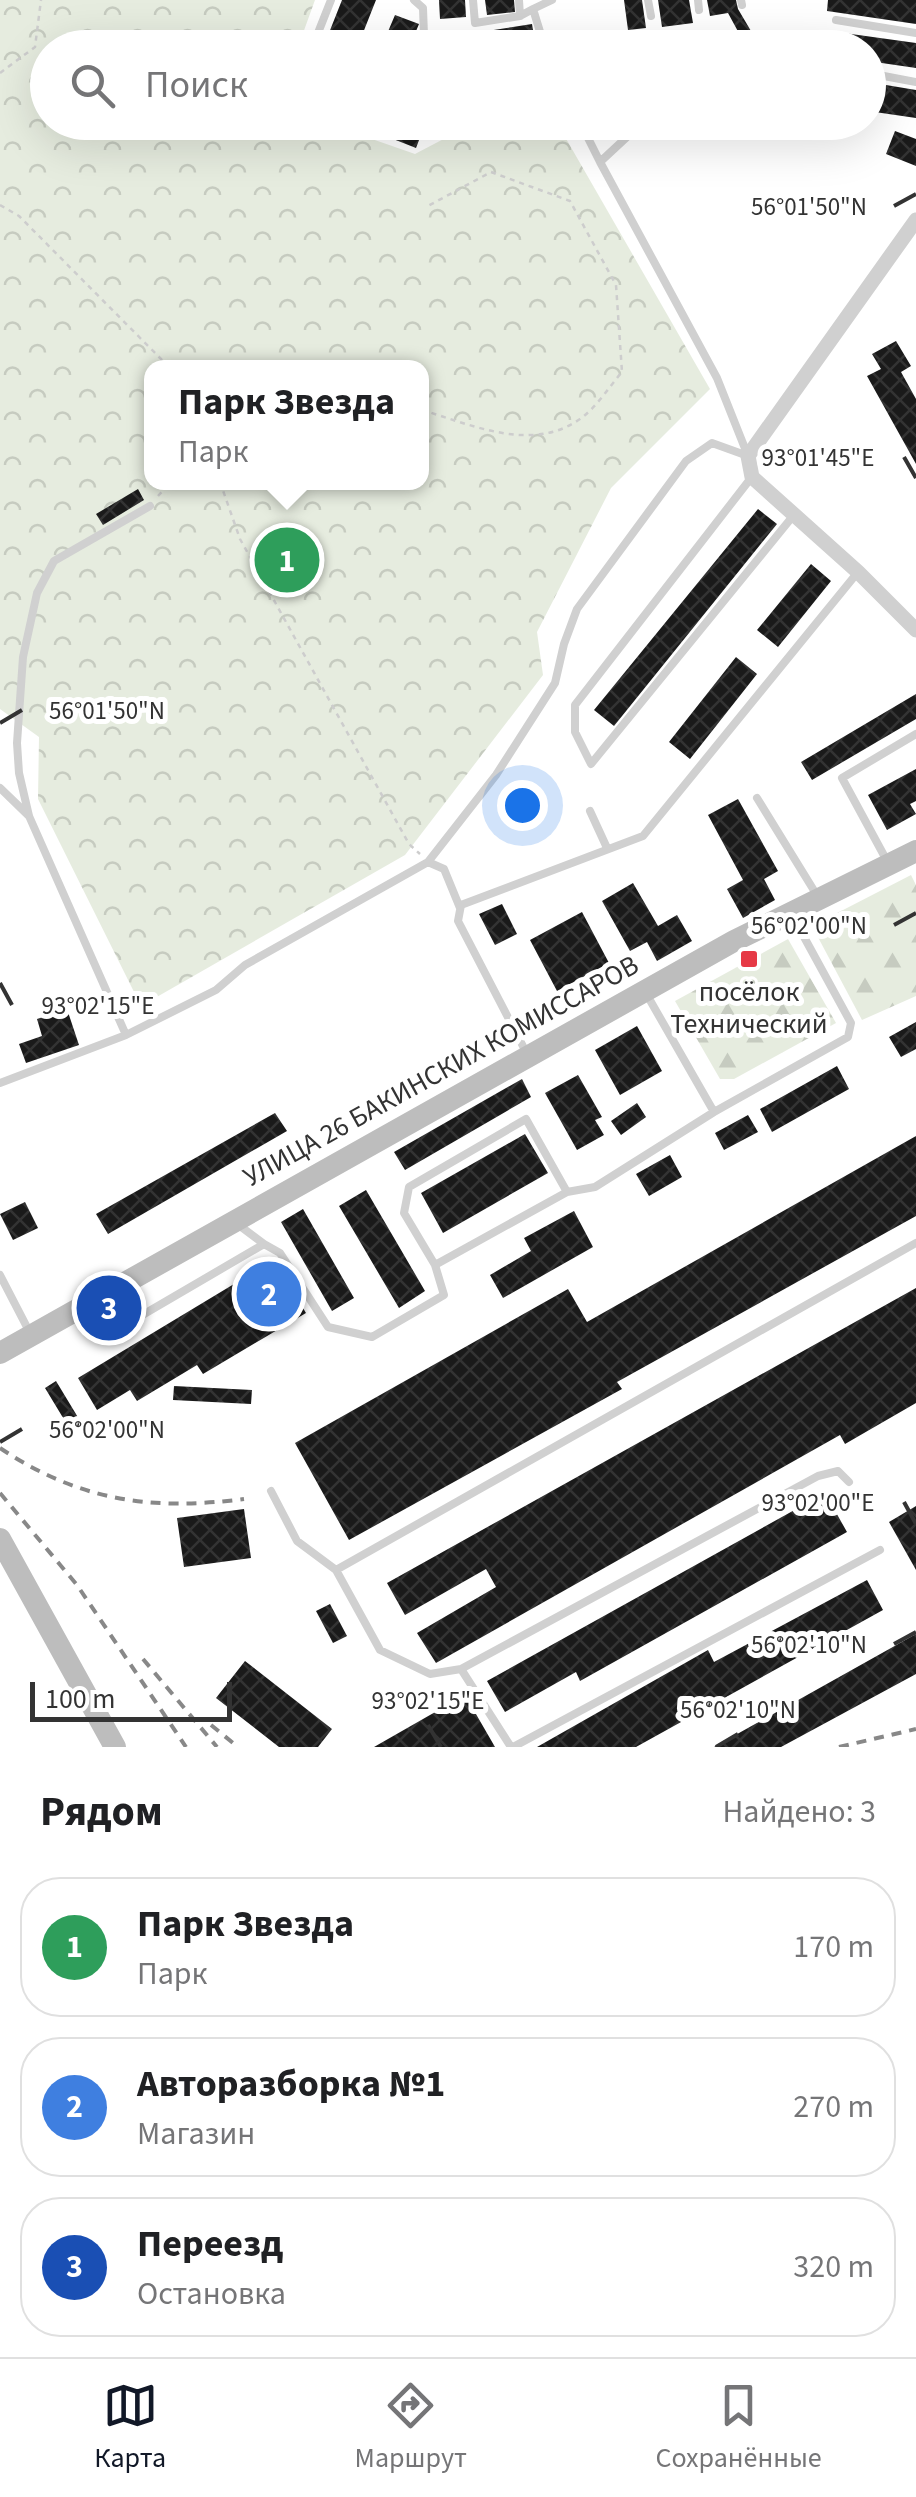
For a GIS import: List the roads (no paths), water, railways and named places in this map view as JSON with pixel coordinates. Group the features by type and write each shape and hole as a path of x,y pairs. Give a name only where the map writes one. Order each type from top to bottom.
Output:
{"main road":[{"name":"УЛИЦА 26 БАКИНСКИХ КОМИССАРОВ","path":"0,1353 790,911 916,851"},
{"path":"0,1540 115,1747"}],"street":[{"path":"916,220 748,456 752,477 916,630"}],"lane":[{"path":"319,30 331,0"},
{"path":"414,0 423,8 424,30"},
{"path":"473,0 475,23 520,16 552,0"},
{"path":"519,0 520,16"},
{"path":"648,0 651,16"},
{"path":"533,9 539,30"},
{"path":"836,20 916,33"},
{"path":"886,76 916,82"},
{"path":"589,140 717,378 748,456"},
{"path":"600,162 624,140"},
{"path":"0,1084 126,1035 216,990 245,966 428,862 496,775 556,683 564,644 578,609 686,461 712,443 748,456"},
{"path":"752,477 575,705 575,732 591,764 793,516"},
{"path":"126,1035 29,816 17,743 23,657 37,593 54,561 150,506"},
{"path":"461,905 643,836 858,572"},
{"path":"888,864 842,778 916,734"},
{"path":"0,788 29,816"},
{"path":"757,798 818,897"},
{"path":"590,812 607,848"},
{"path":"428,862 444,869 461,905 458,921 528,1056"},
{"path":"436,1265 566,1192 595,1187 714,1112 848,1037 851,1023 790,911"},
{"path":"645,991 714,1112"},
{"path":"234,1221 280,1253 328,1327 372,1337 444,1295 436,1265 404,1213 409,1187 526,1119 566,1192"},
{"path":"336,1570 916,1243"},
{"path":"127,1324 264,1244"},
{"path":"0,1275 31,1336"},
{"path":"271,1491 296,1541 336,1570 380,1650 430,1674 460,1669 818,1476 838,1471 849,1482"},
{"path":"460,1669 512,1747 880,1550"}],"railway":[{"path":"0,1448 59,1480 117,1498 178,1504 244,1499"},
{"path":"0,1493 77,1585 186,1747"},
{"path":"143,1659 217,1747"},
{"path":"211,1725 238,1747"},
{"path":"839,1747 916,1729"}],"place":[{"name":"Парк Звезда","path":"287,560"},
{"name":"посёлок Технический","path":"749,959"},
{"name":"Авторазборка №1","path":"269,1294"},
{"name":"Переезд","path":"109,1308"}]}
